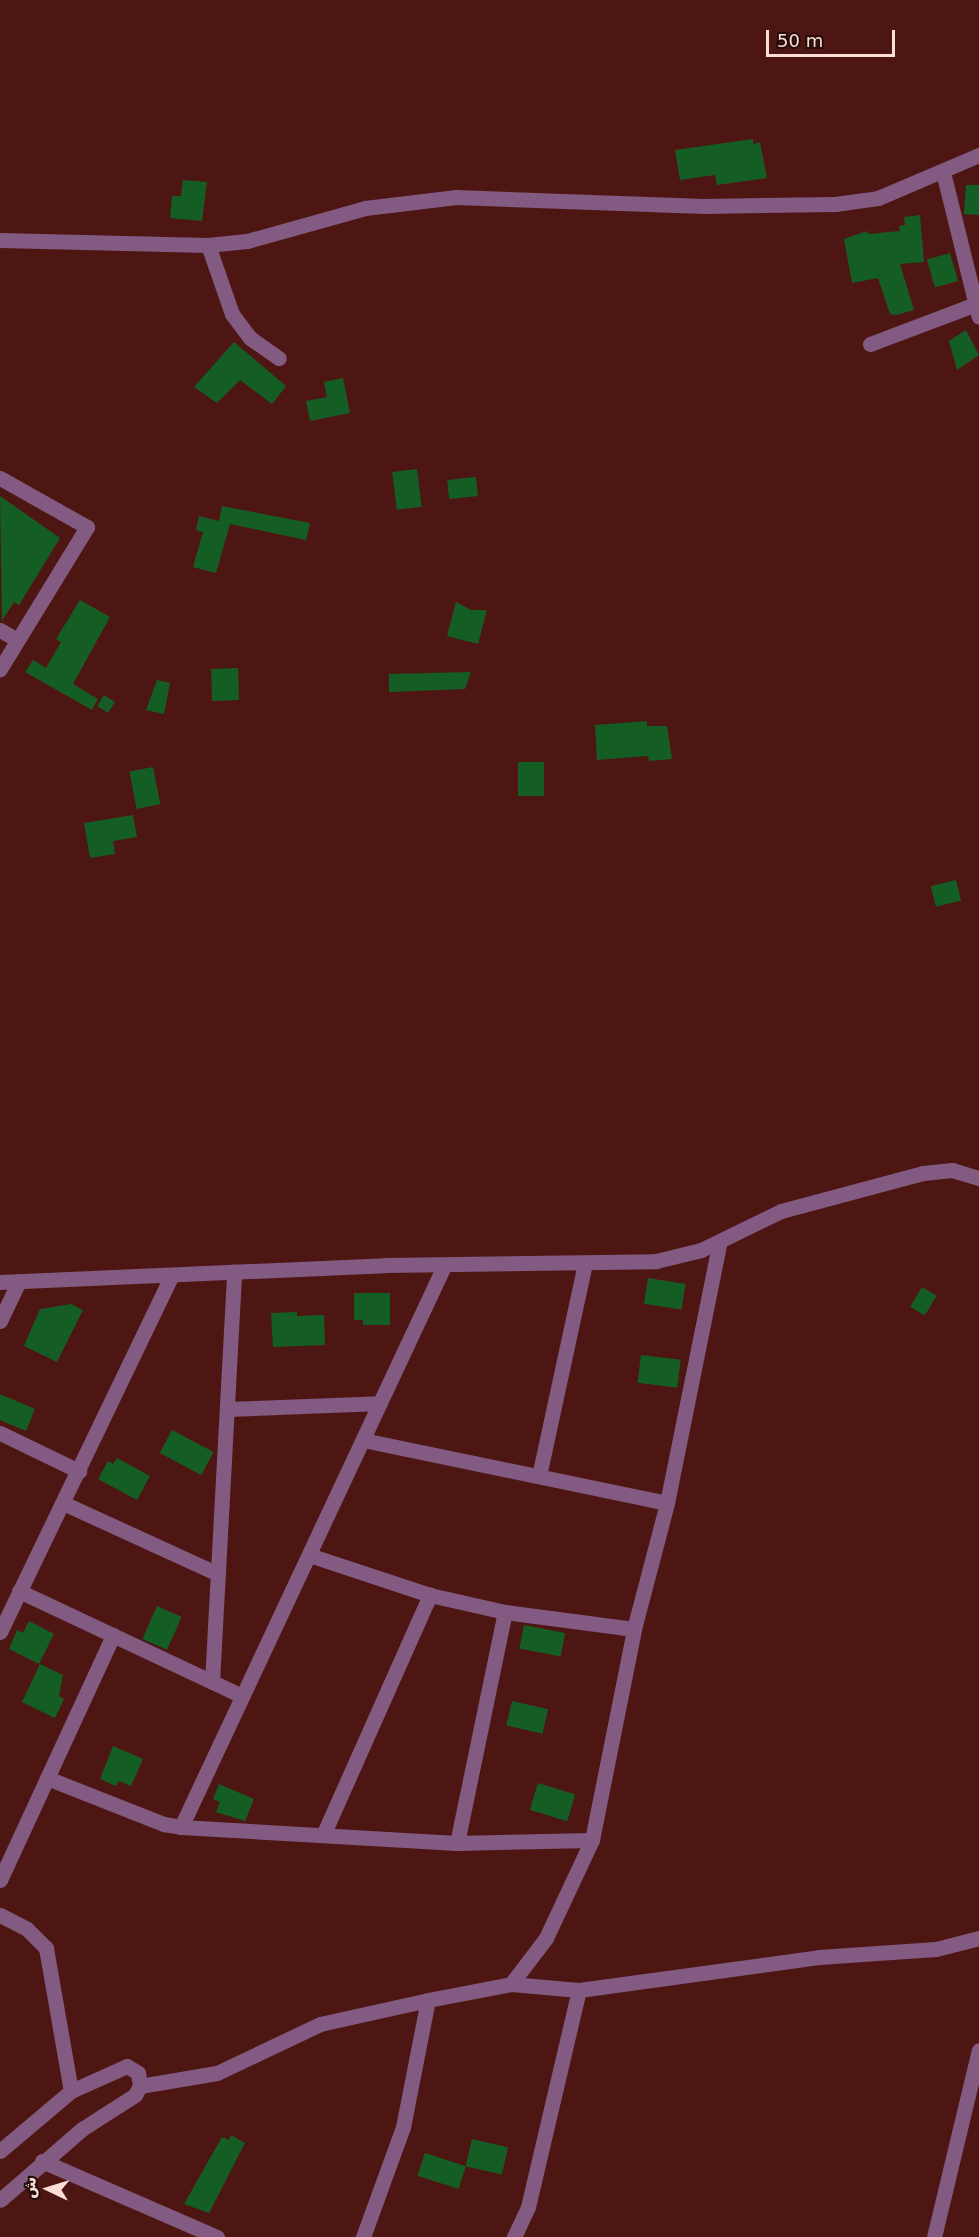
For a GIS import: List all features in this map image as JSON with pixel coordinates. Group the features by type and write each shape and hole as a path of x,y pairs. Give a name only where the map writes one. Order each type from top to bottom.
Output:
{"street":[{"path":"0,240 208,245 247,241 365,208 456,197 704,206 835,204 878,198 979,155"},
{"path":"870,344 976,311 943,172"},
{"path":"208,245 232,314 250,338 279,358"},
{"path":"0,478 87,527 0,669"},
{"path":"0,630 17,640"},
{"path":"0,1282 234,1272 585,1264 669,1259 720,1241 781,1211 922,1173 952,1170 979,1178"},
{"path":"511,1984 546,1938 592,1840 634,1629 667,1503 720,1241"},
{"path":"539,1476 585,1264"},
{"path":"182,1827 444,1266"},
{"path":"212,1682 234,1272"},
{"path":"0,1632 172,1275"},
{"path":"0,1321 19,1281"},
{"path":"227,1409 380,1403"},
{"path":"0,1433 79,1471"},
{"path":"363,1440 667,1503"},
{"path":"63,1503 218,1574"},
{"path":"309,1555 430,1596 505,1612 634,1629"},
{"path":"20,1591 242,1696"},
{"path":"324,1833 430,1596"},
{"path":"457,1843 505,1612"},
{"path":"0,1880 113,1635"},
{"path":"47,1778 164,1824 182,1827 324,1833 457,1843 592,1840"},
{"path":"0,1915 27,1929 46,1948 71,2091"},
{"path":"140,2086 217,2073 320,2024 511,1984 579,1990 819,1957 936,1949 979,1938"},
{"path":"514,2237 528,2207 579,1990"},
{"path":"363,2237 403,2127 428,2000"},
{"path":"934,2237 979,2050"},
{"path":"0,2151 71,2091 131,2066 138,2073 140,2086 135,2095 82,2129 42,2161 0,2200"},
{"path":"42,2161 190,2232 217,2237"}],"building":[{"path":"753,139 753,144 760,142 767,178 717,185 715,175 680,180 675,150"},
{"path":"183,180 207,182 202,221 170,218 172,196 181,196"},
{"path":"966,185 979,185 979,215 964,214"},
{"path":"920,215 924,262 900,264 914,310 896,315 890,314 878,278 852,283 844,239 867,231 868,234 900,231 899,226 905,225 904,217"},
{"path":"950,253 958,281 935,287 927,260"},
{"path":"966,330 979,355 957,370 949,341"},
{"path":"234,342 286,386 272,404 240,380 217,403 194,387"},
{"path":"343,378 350,413 310,421 306,401 327,397 324,382"},
{"path":"417,469 422,507 397,510 392,472"},
{"path":"476,477 478,496 449,499 447,480"},
{"path":"0,496 60,538 19,605 14,602 2,621"},
{"path":"222,506 310,523 306,540 230,524 216,573 193,567 203,532 196,530 199,516 219,521"},
{"path":"80,600 110,617 73,684 98,699 92,710 25,672 33,660 46,668 61,642 56,639"},
{"path":"456,602 471,610 487,610 478,644 447,636"},
{"path":"238,668 239,700 212,701 211,669"},
{"path":"471,672 465,689 389,692 389,674"},
{"path":"157,680 170,683 164,714 146,710"},
{"path":"104,695 115,702 108,713 97,706"},
{"path":"647,721 647,726 667,726 672,759 649,761 648,756 597,760 595,725"},
{"path":"518,762 544,762 544,796 518,796"},
{"path":"153,767 160,804 137,809 129,772"},
{"path":"133,815 137,837 113,841 115,854 90,858 84,823"},
{"path":"956,880 961,900 936,907 931,886"},
{"path":"648,1278 686,1284 681,1310 644,1304"},
{"path":"922,1287 937,1296 925,1315 910,1307"},
{"path":"354,1293 390,1293 390,1325 363,1325 363,1320 354,1320"},
{"path":"71,1304 83,1310 57,1362 24,1346 40,1309"},
{"path":"297,1312 297,1316 324,1315 325,1345 273,1347 271,1313"},
{"path":"641,1355 681,1360 677,1388 638,1383"},
{"path":"0,1394 35,1409 26,1431 0,1420"},
{"path":"172,1430 213,1452 201,1475 160,1453"},
{"path":"117,1458 150,1476 137,1500 98,1479 108,1461 113,1464"},
{"path":"157,1606 182,1617 167,1650 142,1639"},
{"path":"29,1621 54,1634 39,1664 9,1649 17,1630 23,1633"},
{"path":"524,1625 565,1633 561,1657 519,1649"},
{"path":"40,1664 63,1675 59,1696 64,1699 55,1718 22,1702"},
{"path":"512,1701 548,1709 542,1734 506,1725"},
{"path":"113,1746 143,1759 131,1786 119,1781 116,1786 100,1779"},
{"path":"538,1783 575,1794 567,1821 530,1810"},
{"path":"219,1784 254,1799 245,1821 216,1812 220,1802 213,1799"},
{"path":"231,2135 245,2143 209,2213 184,2204 222,2137 229,2140"},
{"path":"472,2139 508,2147 502,2175 466,2166"},
{"path":"425,2153 466,2166 458,2189 418,2176"}]}
